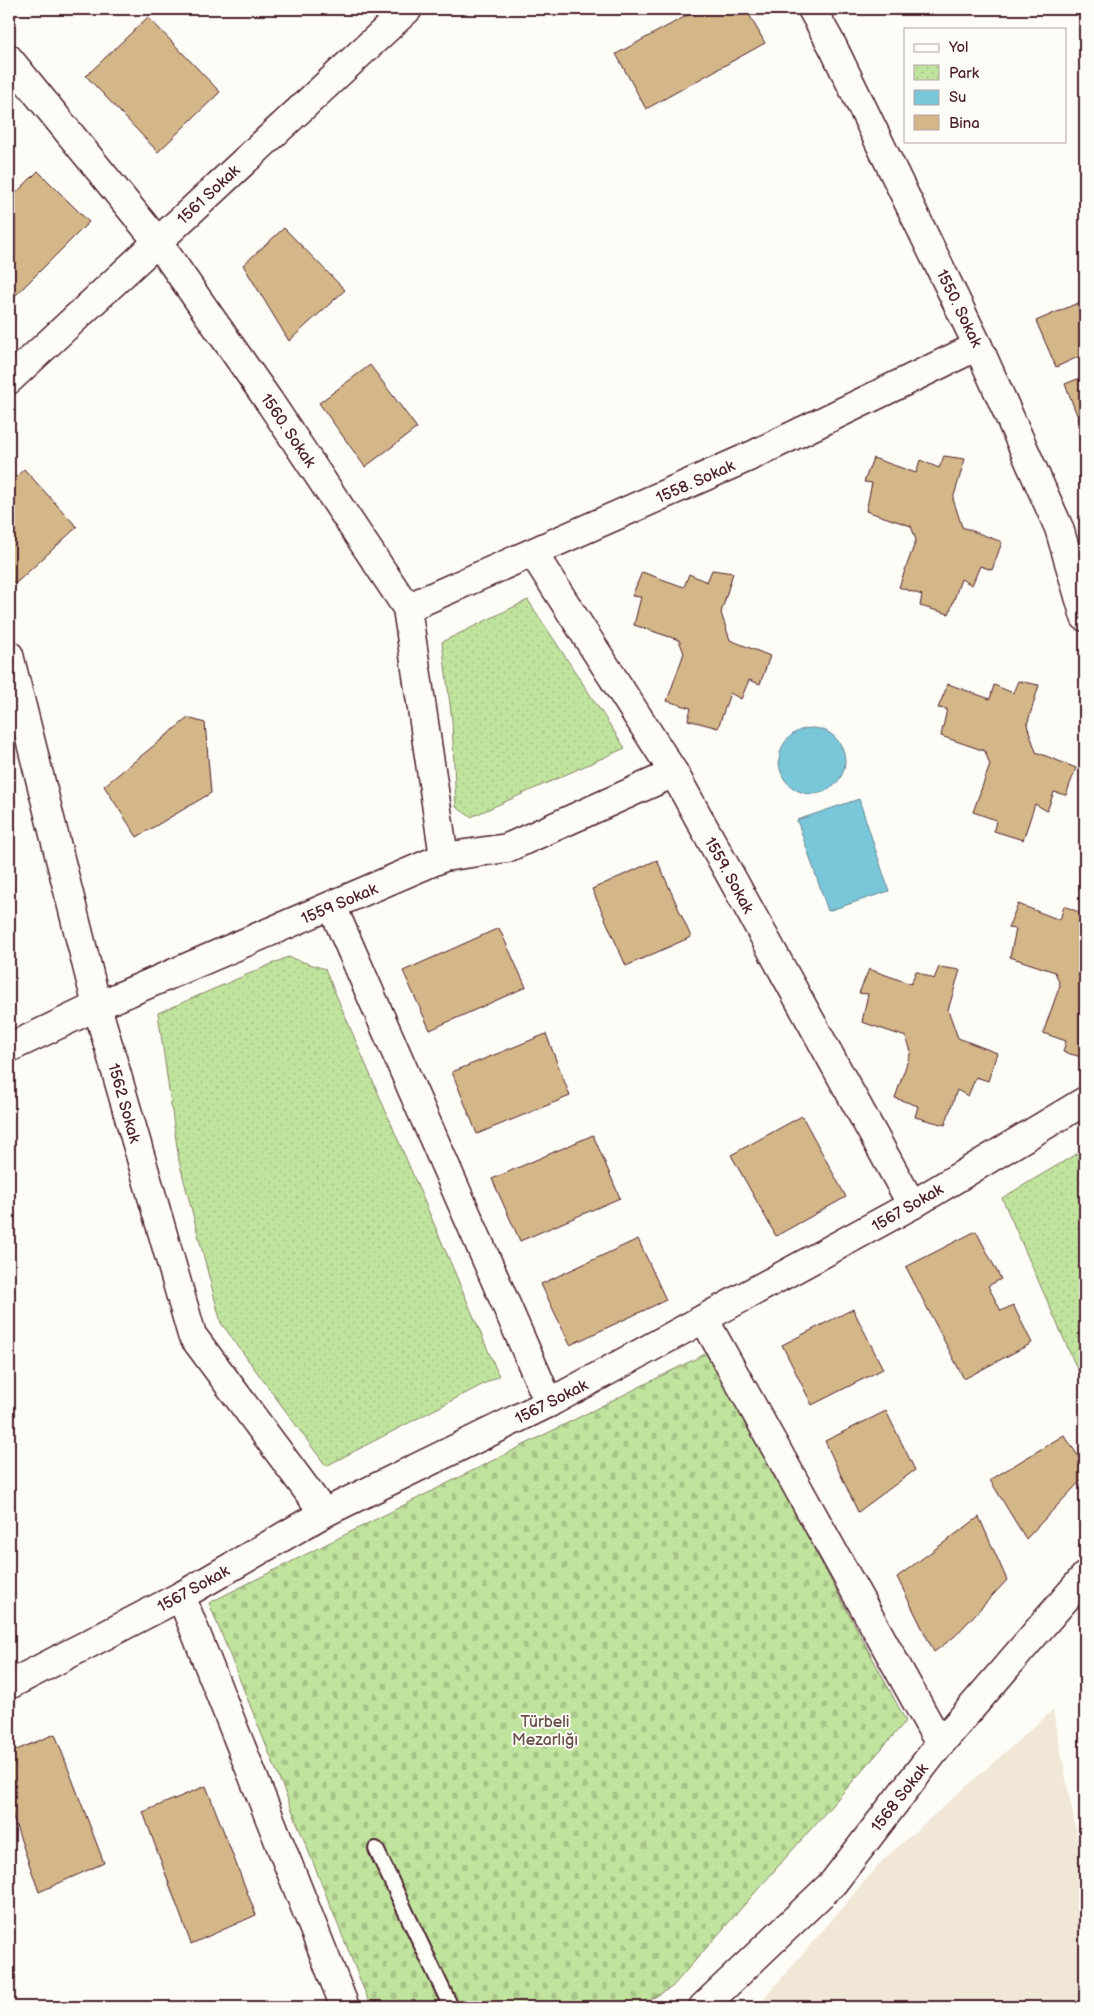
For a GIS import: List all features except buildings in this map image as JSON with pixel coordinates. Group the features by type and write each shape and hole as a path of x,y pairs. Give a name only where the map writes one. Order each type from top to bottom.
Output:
{"street":[{"name":"1561 Sokak","path":"9,380 408,9"},
{"name":"1550. Sokak","path":"812,9 833,47 978,346 1079,570 1085,617"},
{"name":"1560. Sokak","path":"9,59 157,241 271,404 408,608 444,857"},
{"name":"1558. Sokak","path":"408,608 751,456 978,346"},
{"name":"1559. Sokak","path":"533,553 674,773 912,1205"},
{"name":"1562 Sokak","path":"9,655 97,1006 192,1334 324,1514"},
{"name":"1559 Sokak","path":"9,1048 97,1006 444,857 507,848 674,773"},
{"path":"332,906 549,1403"},
{"name":"1567 Sokak","path":"9,1685 181,1596 324,1514 549,1403 704,1319 912,1205 1085,1100"},
{"path":"704,1319 940,1744"},
{"name":"1568 Sokak","path":"703,2007 833,1883 940,1744 1085,1576"},
{"path":"181,1596 345,2007"}],"lane":[{"path":"376,1849 451,2007"}],"shaded area":[{"path":"1053,1710 1085,1877 1085,2007 757,2007 883,1860"}],"green space":[{"path":"528,600 625,748 471,817 456,807 452,720 442,642"},
{"path":"288,957 325,969 499,1376 326,1466 221,1323 179,1161 158,1013"},
{"path":"1085,1149 1085,1387 1002,1198"},
{"name":"Türbeli Mezarlığı","path":"709,1352 906,1721 672,1987 638,2007 371,2007 209,1603"}],"water":[{"path":"812,728 825,731 835,738 842,748 845,761 842,774 835,784 825,791 812,794 799,791 789,784 782,774 779,761 782,748 789,738 799,731"},
{"path":"859,799 889,891 828,911 797,820"}]}
